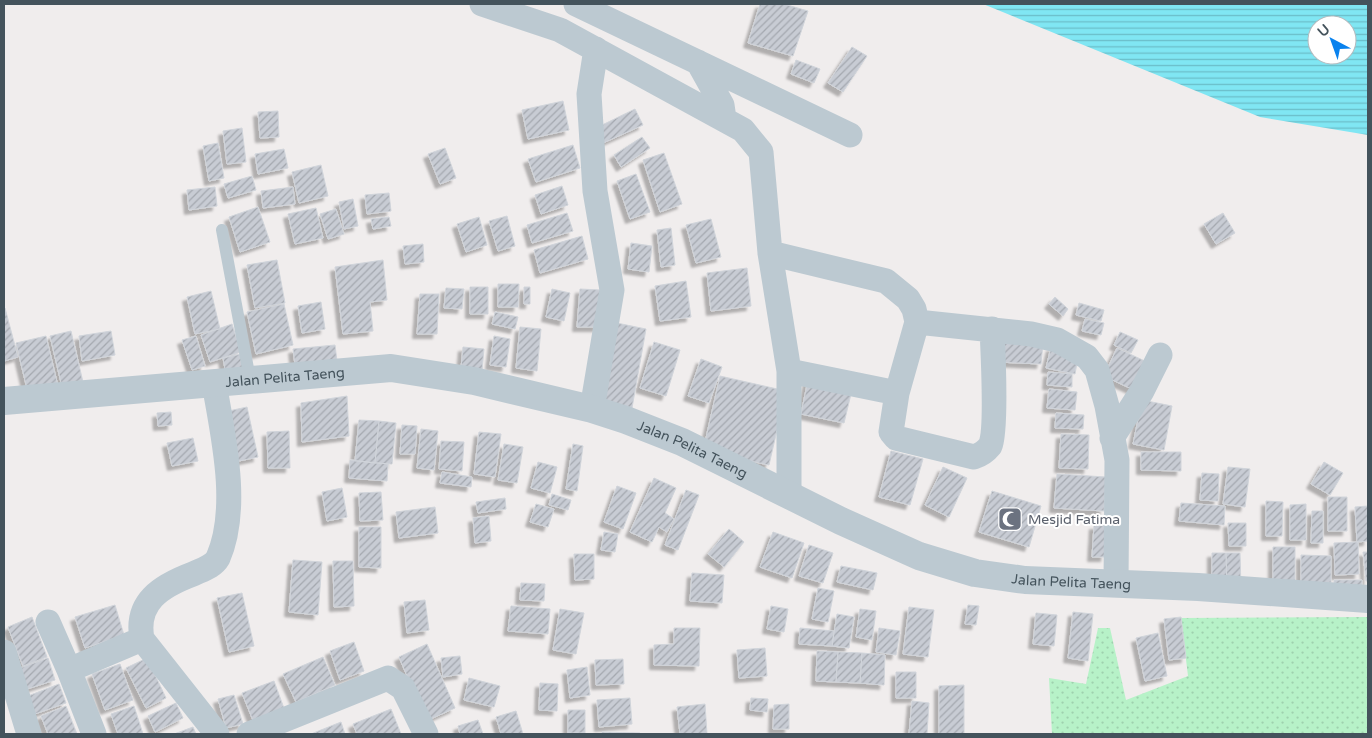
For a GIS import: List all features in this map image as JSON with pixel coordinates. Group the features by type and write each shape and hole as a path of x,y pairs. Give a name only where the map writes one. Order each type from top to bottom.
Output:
{"street":[{"path":"482,4 560,30 596,49 743,130 761,152 770,253 789,371 791,441 789,494"},
{"path":"576,4 850,135"},
{"path":"592,408 612,290 596,191 590,113 589,94 596,49"},
{"path":"698,62 722,105 724,119"},
{"path":"770,253 886,281 908,299 914,309 917,322 897,393 891,432 896,438 974,457 980,455 990,446 993,429 992,329"},
{"path":"917,322 1031,334 1057,340 1087,357 1097,370 1107,406 1117,460 1116,584"},
{"path":"1112,438 1142,391 1160,355"},
{"name":"Jalan Pelita Taeng","path":"4,401 392,368 474,381 592,408 682,442 841,521 919,556 975,573 1025,580 1368,598"},
{"path":"789,371 897,393"},
{"path":"214,383 228,483 227,524 217,560 207,568 173,584 149,600 140,617 142,638 217,734"},
{"path":"48,622 94,734"},
{"path":"69,670 142,638"},
{"path":"4,652 29,734"},
{"path":"249,734 388,678 403,688 426,734 439,731 445,734"}],"lane":[{"path":"222,230 250,379"}],"green space":[{"path":"1368,617 1368,734 1052,734 1049,678 1086,684 1098,628 1110,628 1126,700 1188,676 1181,618"}],"water":[{"path":"983,4 1368,4 1368,135 1260,117"}],"building":[{"path":"760,4 784,4 808,11 793,56 748,43"},
{"path":"852,47 867,56 843,92 828,83"},
{"path":"796,60 820,69 814,83 791,74"},
{"path":"563,101 569,130 528,139 522,110"},
{"path":"635,109 643,125 603,143 596,128"},
{"path":"278,111 279,137 260,138 258,112"},
{"path":"242,128 246,162 227,164 223,131"},
{"path":"642,137 650,148 621,167 614,155"},
{"path":"218,143 224,178 209,181 203,146"},
{"path":"573,145 580,168 536,182 528,159"},
{"path":"445,148 456,178 440,184 428,154"},
{"path":"284,149 288,168 258,174 255,154"},
{"path":"664,153 682,204 660,212 643,160"},
{"path":"321,165 328,196 299,203 292,172"},
{"path":"636,174 650,212 630,219 617,181"},
{"path":"252,176 256,190 228,198 224,184"},
{"path":"562,186 568,205 541,214 535,195"},
{"path":"215,187 217,206 189,210 187,190"},
{"path":"293,187 295,204 263,208 261,191"},
{"path":"389,193 391,211 367,214 365,195"},
{"path":"353,199 358,226 344,229 339,202"},
{"path":"258,207 270,242 240,252 229,217"},
{"path":"316,208 323,238 295,244 288,214"},
{"path":"336,209 344,234 328,239 320,214"},
{"path":"567,213 573,231 532,243 527,225"},
{"path":"1223,213 1235,233 1216,244 1204,224"},
{"path":"507,216 515,246 498,251 489,221"},
{"path":"389,217 391,226 373,229 371,219"},
{"path":"479,217 487,245 466,252 457,224"},
{"path":"711,219 721,257 696,263 686,225"},
{"path":"671,228 675,265 661,267 657,230"},
{"path":"582,236 588,259 540,273 534,250"},
{"path":"631,243 652,246 649,272 628,269"},
{"path":"423,244 424,262 405,264 403,246"},
{"path":"277,260 285,303 255,308 247,265"},
{"path":"383,260 387,300 370,302 373,331 343,334 335,267"},
{"path":"747,268 751,306 711,311 707,273"},
{"path":"686,281 691,317 660,321 655,286"},
{"path":"498,284 519,284 518,307 498,307"},
{"path":"470,287 488,287 488,314 470,314"},
{"path":"524,287 530,287 530,304 524,304"},
{"path":"446,288 464,289 462,309 444,308"},
{"path":"552,289 570,293 564,321 546,317"},
{"path":"580,289 601,290 598,327 577,327"},
{"path":"211,291 220,329 195,334 187,297"},
{"path":"420,294 439,294 437,334 417,334"},
{"path":"1055,297 1068,309 1063,316 1049,304"},
{"path":"321,302 325,329 302,333 298,306"},
{"path":"1079,303 1104,310 1101,321 1076,315"},
{"path":"284,304 293,345 256,354 247,312"},
{"path":"4,309 18,357 4,361"},
{"path":"495,312 518,317 515,329 492,324"},
{"path":"1085,319 1104,323 1101,335 1082,331"},
{"path":"612,322 646,329 632,408 598,401"},
{"path":"232,324 241,352 210,362 201,335"},
{"path":"520,327 541,329 537,371 516,368"},
{"path":"71,331 83,382 62,387 50,336"},
{"path":"111,331 115,355 82,361 79,336"},
{"path":"1120,332 1138,340 1131,353 1114,345"},
{"path":"46,336 58,386 28,393 16,343"},
{"path":"196,336 205,366 192,370 182,340"},
{"path":"494,336 510,339 506,367 490,365"},
{"path":"998,341 1043,343 1041,364 997,362"},
{"path":"654,342 680,350 666,396 640,388"},
{"path":"335,345 337,361 295,365 293,349"},
{"path":"463,347 484,349 482,371 461,368"},
{"path":"1051,347 1079,352 1075,374 1046,368"},
{"path":"1117,348 1149,363 1136,391 1104,376"},
{"path":"241,354 244,370 226,374 223,358"},
{"path":"701,359 722,367 709,403 688,396"},
{"path":"1048,372 1072,374 1072,387 1047,385"},
{"path":"720,376 786,391 769,465 703,451"},
{"path":"808,380 852,390 844,423 801,414"},
{"path":"1049,389 1077,392 1075,410 1047,408"},
{"path":"347,396 349,436 302,442 301,403"},
{"path":"1142,400 1172,406 1164,450 1133,444"},
{"path":"247,407 258,457 234,462 224,412"},
{"path":"171,412 172,425 158,426 157,413"},
{"path":"1056,413 1084,415 1083,429 1055,428"},
{"path":"359,420 379,421 375,463 355,461"},
{"path":"379,421 396,423 392,464 375,463"},
{"path":"402,425 417,426 415,454 400,454"},
{"path":"421,429 438,431 434,470 417,468"},
{"path":"289,431 290,468 268,468 267,432"},
{"path":"479,432 501,434 495,477 474,474"},
{"path":"1061,434 1089,435 1088,469 1059,468"},
{"path":"193,438 198,461 172,466 167,443"},
{"path":"441,441 464,442 462,471 439,469"},
{"path":"504,444 523,447 517,483 498,480"},
{"path":"573,444 583,446 577,491 566,489"},
{"path":"891,451 923,459 910,505 879,497"},
{"path":"1141,452 1181,452 1181,471 1141,470"},
{"path":"350,460 388,464 387,481 349,478"},
{"path":"538,462 557,467 550,493 531,488"},
{"path":"1324,462 1343,473 1330,495 1311,484"},
{"path":"943,467 967,478 949,517 925,505"},
{"path":"1228,467 1250,469 1245,507 1223,504"},
{"path":"442,472 472,477 471,487 440,483"},
{"path":"1202,473 1219,474 1218,501 1200,500"},
{"path":"1057,474 1106,477 1104,511 1054,508"},
{"path":"654,478 676,488 665,513 674,519 667,532 659,527 652,542 630,532"},
{"path":"617,486 636,493 623,529 604,522"},
{"path":"342,488 347,517 327,521 322,492"},
{"path":"686,490 699,495 678,550 665,545"},
{"name":"Mesjid Fatima","path":"992,491 1041,506 1029,547 979,532"},
{"path":"381,492 383,520 360,521 359,493"},
{"path":"552,494 571,500 568,510 549,505"},
{"path":"1328,497 1347,497 1347,531 1328,531"},
{"path":"505,498 506,509 478,513 476,502"},
{"path":"1266,501 1283,502 1282,536 1266,536"},
{"path":"1181,503 1225,506 1224,525 1179,521"},
{"path":"536,504 554,509 548,527 530,522"},
{"path":"1306,504 1306,540 1290,540 1290,505"},
{"path":"1368,506 1368,541 1357,542 1355,507"},
{"path":"435,507 438,533 399,538 396,512"},
{"path":"1312,511 1323,511 1323,543 1311,543"},
{"path":"489,516 491,541 475,543 473,518"},
{"path":"1228,523 1246,523 1246,546 1229,546"},
{"path":"1094,525 1107,526 1105,557 1092,557"},
{"path":"359,527 381,527 381,568 359,567"},
{"path":"729,529 744,542 724,567 708,554"},
{"path":"604,532 618,534 615,552 601,550"},
{"path":"773,532 804,543 792,578 760,567"},
{"path":"1358,542 1359,574 1335,575 1334,543"},
{"path":"809,545 833,553 823,583 799,576"},
{"path":"1273,547 1295,547 1295,582 1273,583"},
{"path":"1363,552 1368,552 1368,581 1366,581"},
{"path":"1212,553 1226,553 1227,588 1212,588"},
{"path":"1226,553 1240,553 1241,588 1227,588"},
{"path":"574,554 594,554 594,579 575,580"},
{"path":"1301,555 1331,556 1331,583 1301,582"},
{"path":"293,560 322,562 318,615 289,612"},
{"path":"333,561 353,561 354,606 334,607"},
{"path":"841,566 877,573 873,590 837,582"},
{"path":"692,573 724,575 722,603 690,601"},
{"path":"1334,580 1362,580 1362,596 1334,595"},
{"path":"521,583 545,584 544,601 520,600"},
{"path":"818,588 834,591 828,622 812,619"},
{"path":"242,593 254,646 229,652 217,598"},
{"path":"425,600 429,630 407,633 404,602"},
{"path":"115,605 124,635 85,648 75,617"},
{"path":"968,605 979,606 976,625 965,624"},
{"path":"511,606 550,609 548,634 508,631"},
{"path":"771,606 788,609 784,632 767,629"},
{"path":"909,607 934,610 928,657 903,654"},
{"path":"560,609 584,613 576,654 553,650"},
{"path":"860,609 876,611 872,640 856,637"},
{"path":"1073,612 1093,614 1088,661 1068,658"},
{"path":"1036,613 1057,615 1054,646 1033,644"},
{"path":"837,614 854,617 849,648 832,646"},
{"path":"32,617 47,657 23,666 8,627"},
{"path":"1181,617 1186,658 1169,660 1164,619"},
{"path":"674,628 700,628 699,666 654,665 654,645 674,644"},
{"path":"800,628 834,631 832,646 799,644"},
{"path":"879,628 900,631 896,655 876,652"},
{"path":"1158,633 1167,676 1145,681 1136,638"},
{"path":"354,642 364,671 340,680 330,651"},
{"path":"427,644 455,708 426,721 399,657"},
{"path":"765,648 767,676 739,678 737,650"},
{"path":"817,651 838,652 836,682 816,681"},
{"path":"838,652 862,653 860,683 836,682"},
{"path":"862,653 885,655 884,685 860,683"},
{"path":"460,656 462,674 443,677 441,658"},
{"path":"323,657 335,685 296,702 283,674"},
{"path":"48,658 55,680 27,689 20,668"},
{"path":"147,658 166,698 146,708 126,668"},
{"path":"623,659 624,684 596,685 595,660"},
{"path":"120,664 133,700 105,710 92,674"},
{"path":"587,667 590,695 570,698 567,670"},
{"path":"896,672 916,672 916,698 896,698"},
{"path":"469,678 500,686 494,707 464,700"},
{"path":"274,681 285,711 254,723 242,693"},
{"path":"540,683 558,684 557,711 539,710"},
{"path":"59,684 66,703 35,714 28,696"},
{"path":"964,685 964,734 939,734 939,686"},
{"path":"234,695 243,724 226,728 218,699"},
{"path":"630,698 632,724 599,727 597,700"},
{"path":"751,698 768,699 767,712 750,710"},
{"path":"912,701 929,703 927,734 909,734"},
{"path":"176,703 183,718 155,732 148,716"},
{"path":"705,704 707,734 680,734 677,707"},
{"path":"789,704 789,729 773,729 774,705"},
{"path":"66,706 77,734 48,734 41,716"},
{"path":"134,706 143,734 118,734 111,714"},
{"path":"391,709 401,734 357,734 353,724"},
{"path":"568,710 585,710 585,733 568,733"},
{"path":"516,711 523,734 501,734 496,717"},
{"path":"478,720 483,734 460,734 458,726"},
{"path":"341,722 345,734 311,734"},
{"path":"193,727 196,734 174,734"},
{"path":"602,732 640,733 640,734 602,734"}],"place":[{"name":"Mesjid Fatima","path":"1010,519"}]}
